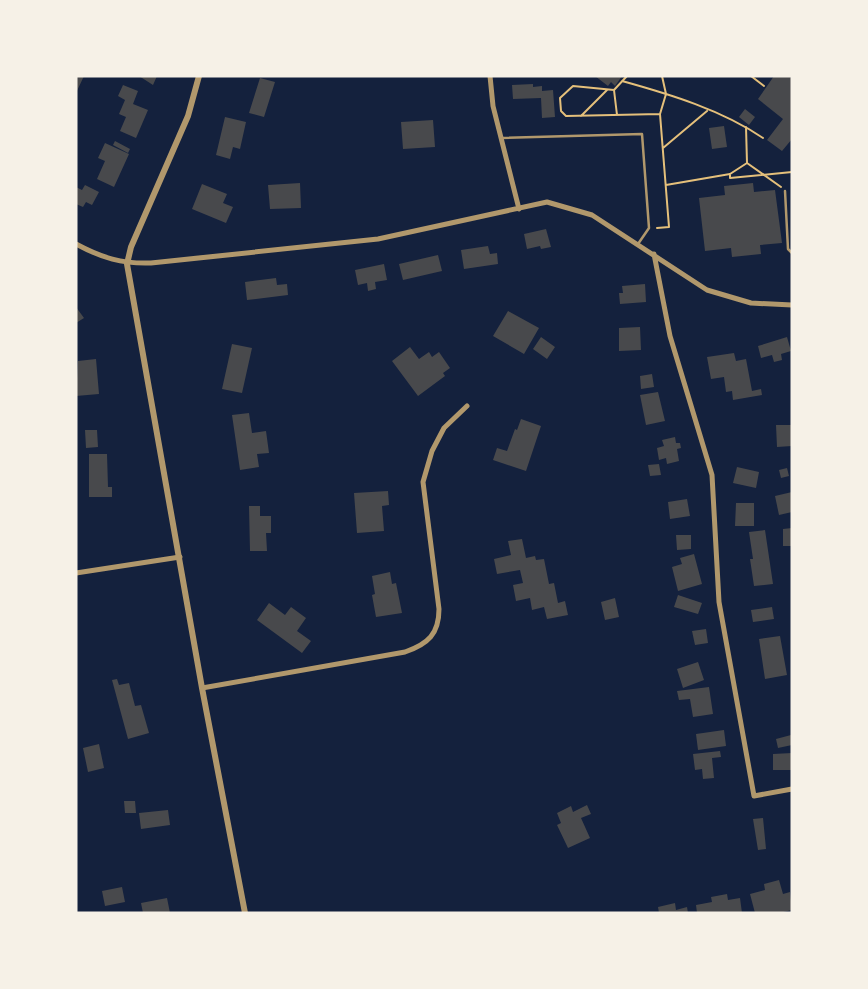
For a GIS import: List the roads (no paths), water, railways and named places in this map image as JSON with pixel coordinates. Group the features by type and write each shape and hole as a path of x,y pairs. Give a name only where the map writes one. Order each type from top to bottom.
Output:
{"street":[{"path":"199,76 188,116 131,247 126,264 202,688 245,913"},
{"path":"490,76 493,106 519,209"},
{"path":"76,244 93,253 126,264 151,263 378,239 547,202 592,215 706,290 751,303 792,305"},
{"path":"654,254 670,336 712,475 719,602 754,796 792,789"},
{"path":"202,688 405,652 419,647 431,639 438,626 439,609 423,482 432,451 444,428 467,406"},
{"path":"76,573 180,557"}],"lane":[{"path":"501,138 642,134 650,228 638,244"},
{"path":"785,191 788,249 792,252"}]}
